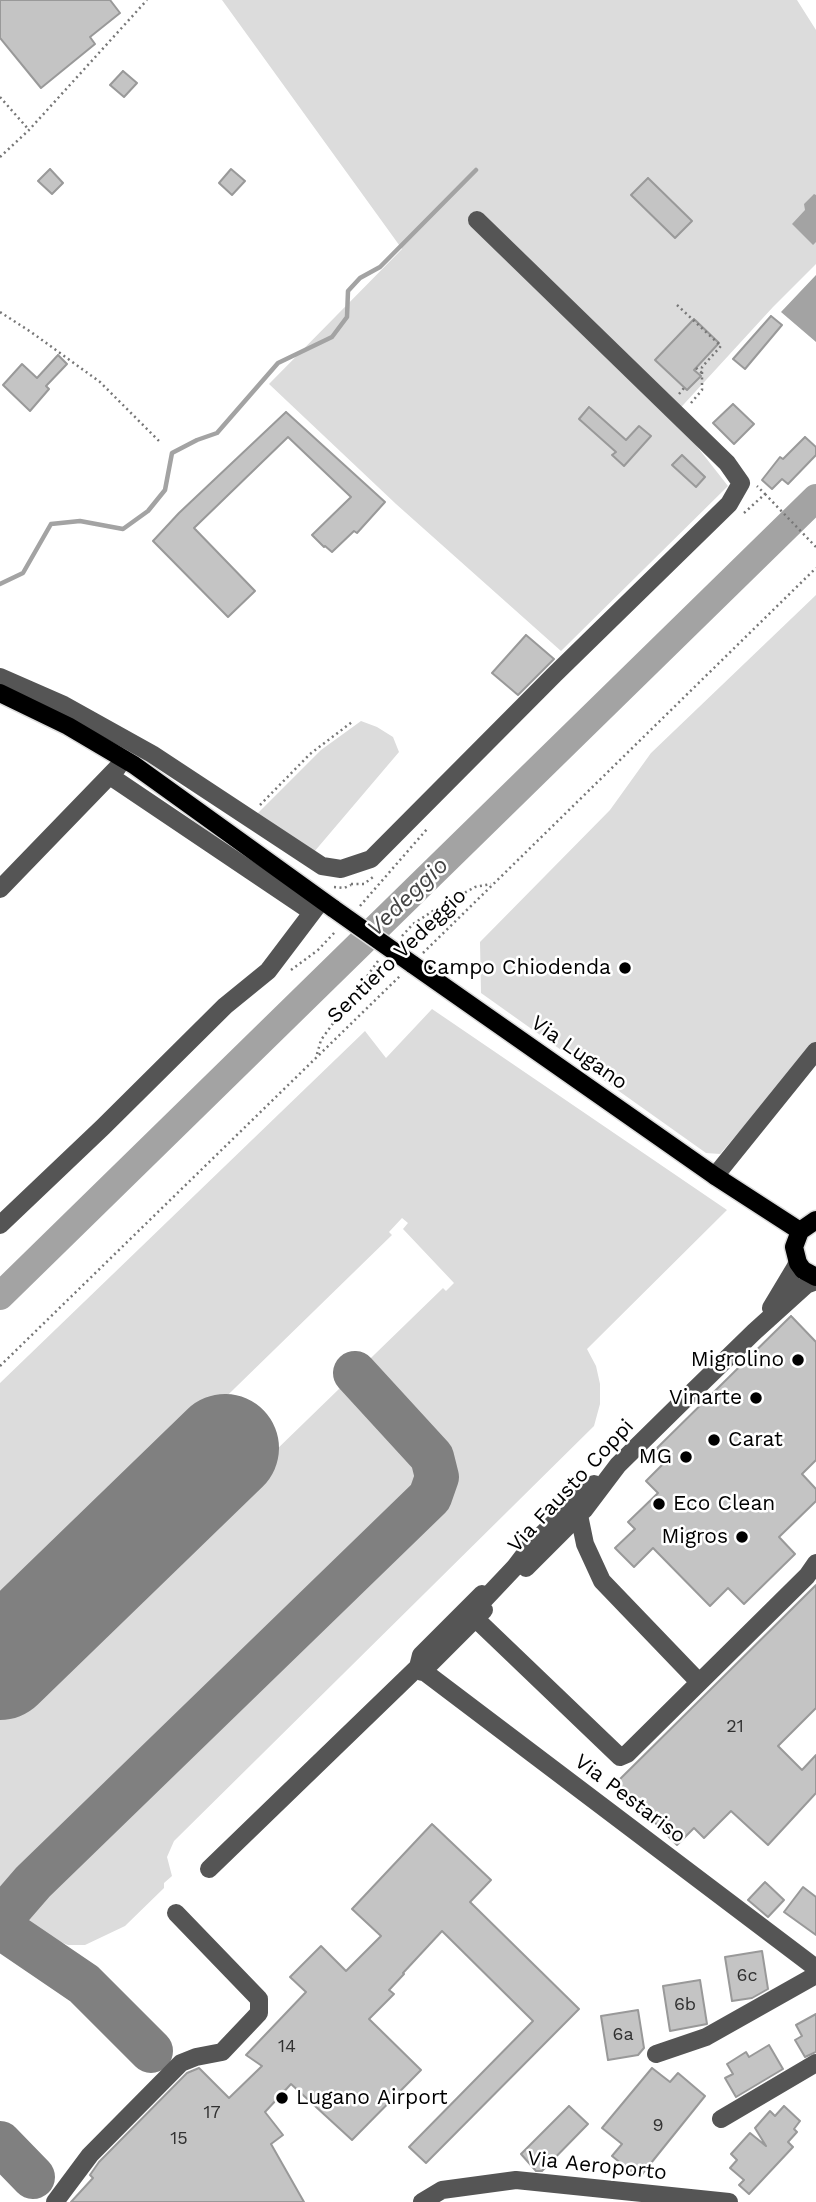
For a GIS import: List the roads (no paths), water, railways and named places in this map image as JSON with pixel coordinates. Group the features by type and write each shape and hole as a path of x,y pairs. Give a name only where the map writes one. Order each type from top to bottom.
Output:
{"main road":[{"name":"Via Lugano","path":"0,693 68,726 126,760 322,907 412,964 715,1176 800,1231"},
{"path":"816,1220 800,1231 794,1247 798,1263 816,1279"}],"street":[{"path":"0,677 64,705 152,754 322,866 341,869 371,859 729,504 741,484 727,463 680,416 477,220"},
{"path":"0,889 126,760"},
{"path":"0,1225 225,1006 268,971 322,907 110,776"},
{"path":"715,1176 816,1051"},
{"name":"Via Fausto Coppi","path":"754,1332 775,1303 798,1263"},
{"name":"Via Fausto Coppi","path":"209,1869 477,1617 579,1515 618,1465 754,1332 816,1279"},
{"path":"420,1669 421,1655 587,1489 618,1465"},
{"path":"579,1515 585,1544 602,1581 699,1682"},
{"path":"534,1542 481,1603 477,1617 482,1626 618,1756 627,1754 811,1569"},
{"name":"Via Pestariso","path":"420,1669 816,1968"},
{"path":"55,2202 90,2155 181,2063 222,2052 260,2013 258,1998 176,1913"},
{"path":"656,2053 706,2037 816,1975"},
{"path":"721,2119 816,2063"},
{"name":"Via Aeroporto","path":"422,2202 442,2190 516,2180 729,2202"}],"waterway":[{"path":"0,584 23,573 51,524 80,521 123,529 148,511 165,490 172,453 217,433 278,363 332,337 347,317 348,291 360,278 380,267 476,170"},
{"name":"Vedeggio","path":"0,1296 816,498"}],"place":[{"name":"Campo Chiodenda","path":"625,968"},
{"name":"Migrolino","path":"798,1360"},
{"name":"Vinarte","path":"756,1398"},
{"name":"Carat","path":"714,1440"},
{"name":"MG","path":"686,1457"},
{"name":"Eco Clean","path":"659,1504"},
{"name":"Migros","path":"742,1537"},
{"name":"Lugano Airport","path":"282,2098"}]}
